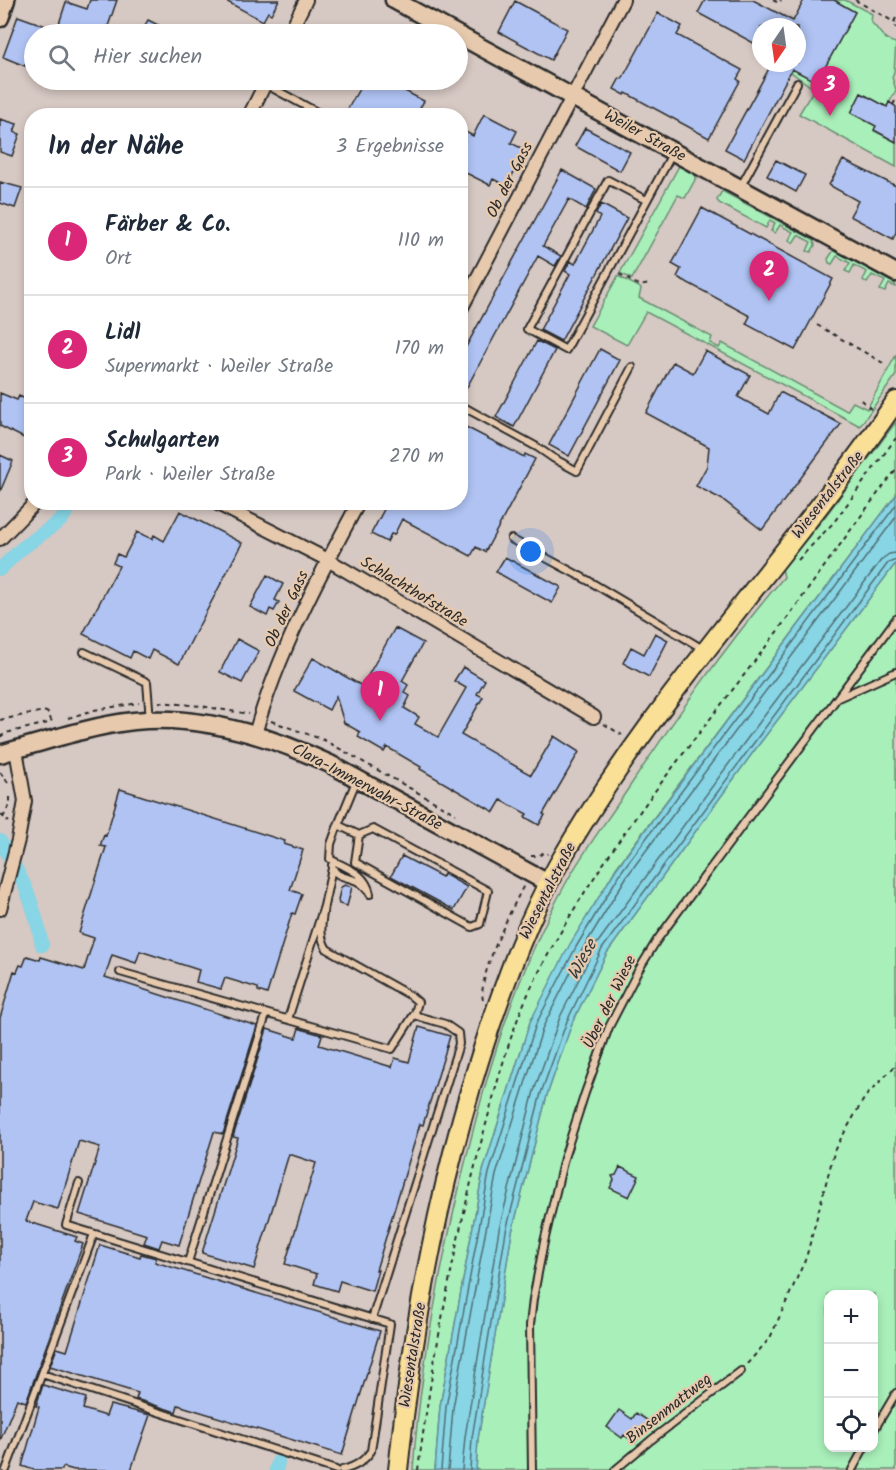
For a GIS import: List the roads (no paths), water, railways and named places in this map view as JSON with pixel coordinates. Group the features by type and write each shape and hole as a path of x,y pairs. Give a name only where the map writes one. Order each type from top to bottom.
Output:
{"main road":[{"name":"Wiesentalstraße","path":"398,1470 423,1291 459,1128 508,974 548,883 606,788 637,745 867,445 896,401"}],"street":[{"path":"0,18 6,0"},
{"path":"294,24 306,0"},
{"name":"Weiler Straße","path":"394,0 439,24"},
{"name":"Ob der Gass","path":"468,296 623,0"},
{"name":"Weiler Straße","path":"468,40 896,273"},
{"path":"253,108 262,90"},
{"path":"0,539 28,510"},
{"name":"Schlachthofstraße","path":"230,510 328,560 594,717"},
{"name":"Ob der Gass","path":"255,734 290,640 355,510"},
{"name":"Clara-Immerwahr-Straße","path":"8,752 110,725 150,720 192,723 255,734 294,747 357,778 548,883"},
{"path":"0,909 18,840 25,801 8,752"}],"lane":[{"path":"740,188 797,83"},
{"path":"280,90 310,108"},
{"path":"646,200 608,180 527,329 566,350 673,151"},
{"path":"468,409 577,471 632,368"},
{"path":"511,539 589,581 707,651"},
{"name":"Über der Wiese","path":"532,1470 530,1325 533,1299 564,1158 609,1027 657,940 896,618"},
{"path":"84,652 147,682 150,720"},
{"path":"838,699 896,672"},
{"path":"120,972 392,1049 415,1013 418,1002 327,948 322,941 320,931 331,862 331,844 357,778"},
{"path":"338,825 359,835 373,829 488,891 480,924 471,927 355,862 359,835"},
{"path":"331,862 363,877 368,884 370,894 360,882 338,875 331,862"},
{"path":"286,1019 289,1016 324,906"},
{"path":"372,1319 459,1044 458,1033 455,1030 445,1024 417,1016 415,1013"},
{"path":"188,1263 266,1015"},
{"path":"79,1183 66,1225 390,1324 371,1451 366,1459 355,1467 342,1470"},
{"path":"6,1470 94,1234"},
{"name":"Binsenmattweg","path":"615,1470 741,1371"},
{"path":"42,1374 336,1470"},
{"path":"878,1422 896,1393"},
{"path":"852,1470 862,1452"}],"water":[{"name":"Wiese","path":"896,495 896,563 754,751 607,953 572,1023 547,1095 512,1232 478,1439 476,1470 435,1470 440,1406 483,1171 530,1022 570,944 616,869"}],"waterway":[{"path":"0,569 21,549 61,520 68,510"},
{"path":"0,841 27,891 42,945"},
{"path":"276,1470 278,1462"}],"place":[{"name":"Schulgarten","path":"830,116"},
{"name":"Lidl","path":"769,301"},
{"name":"Färber & Co.","path":"380,721"}]}
